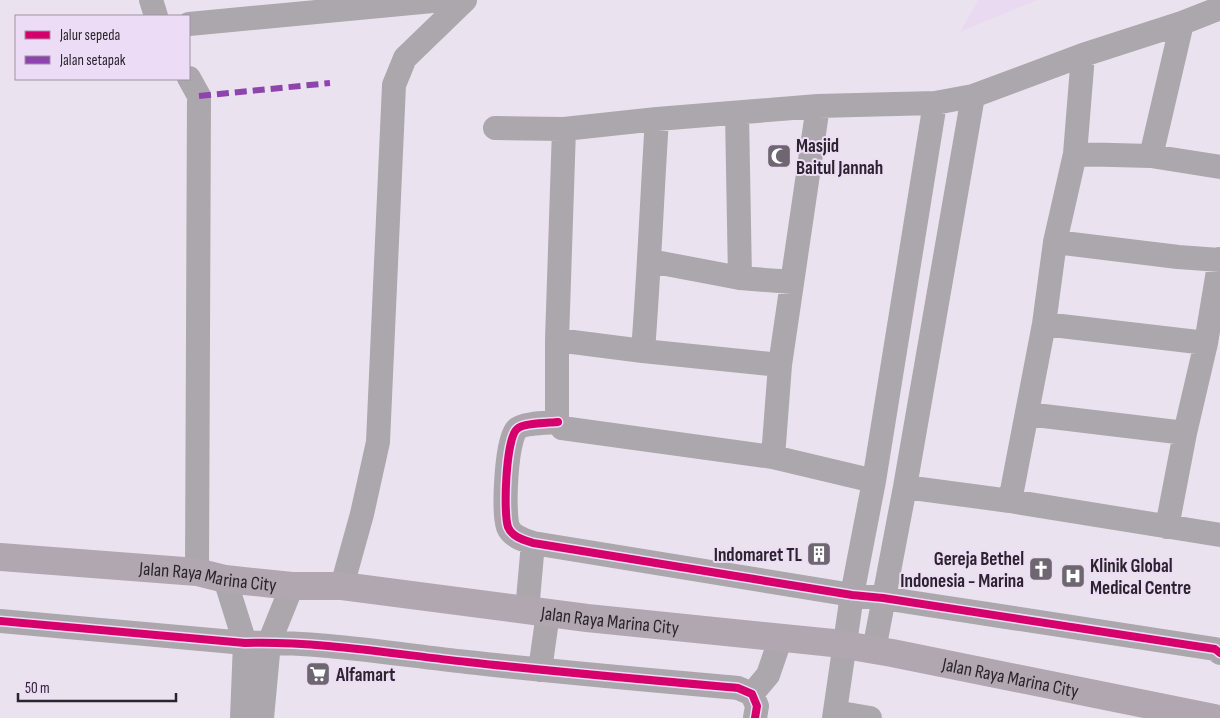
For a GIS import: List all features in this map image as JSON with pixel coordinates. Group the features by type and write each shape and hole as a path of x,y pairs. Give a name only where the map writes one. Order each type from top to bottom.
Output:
{"main road":[{"name":"Jalan Raya Marina City","path":"0,557 197,572 225,579 292,586 342,586 537,612 845,645 1214,718"}],"street":[{"path":"151,0 156,15"},
{"path":"190,24 443,0"},
{"path":"342,586 362,514 378,442 394,85 405,58 465,0"},
{"path":"495,128 564,130 657,119 818,106 934,103 973,96 1083,55 1182,24 1220,8"},
{"path":"1151,156 1182,24"},
{"path":"1010,500 1044,324 1055,242 1075,154 1083,55"},
{"path":"190,80 199,96 197,572"},
{"path":"874,650 905,487 973,96"},
{"path":"870,718 835,715 852,595 874,482 934,103"},
{"path":"773,457 780,365 818,106"},
{"path":"737,113 740,278"},
{"path":"643,352 650,261 657,119"},
{"path":"564,130 557,340 558,422 562,428 773,457 874,482"},
{"path":"1075,154 1151,156 1220,167"},
{"path":"1055,242 1178,257 1220,260 1206,343 1185,434 1168,527"},
{"path":"650,261 740,278 792,282"},
{"path":"902,306 936,311"},
{"path":"1044,324 1206,343"},
{"path":"557,340 643,352 780,365"},
{"path":"1027,414 1185,434"},
{"path":"558,422 519,426 512,433 509,449 506,508 509,528 517,537 533,543 852,595 883,598 1215,649 1220,654"},
{"path":"905,487 1010,500 1220,535"},
{"path":"868,517 898,520"},
{"path":"533,543 540,670"},
{"path":"225,579 244,643 242,718"},
{"path":"262,718 269,643 292,586"},
{"path":"0,621 244,643 339,648 540,670 738,688 752,694 756,706 756,718"},
{"path":"752,694 768,675 781,637"}],"shaded area":[{"path":"978,0 1037,0 960,32"}],"marked path":[{"path":"199,96 330,83"}],"cycle path":[{"path":"558,422 530,424 520,427 513,435 510,446 506,476 506,519 512,533 526,541 852,595 883,598 1215,649 1220,653"},
{"path":"0,621 245,643 328,646 535,669 738,688 752,694 757,706 755,718"}],"place":[{"name":"Masjid Baitul Jannah","path":"779,156"},
{"name":"Indomaret TL","path":"819,554"},
{"name":"Gereja Bethel Indonesia - Marina","path":"1041,569"},
{"name":"Klinik Global Medical Centre","path":"1073,576"},
{"name":"Alfamart","path":"318,674"}]}
